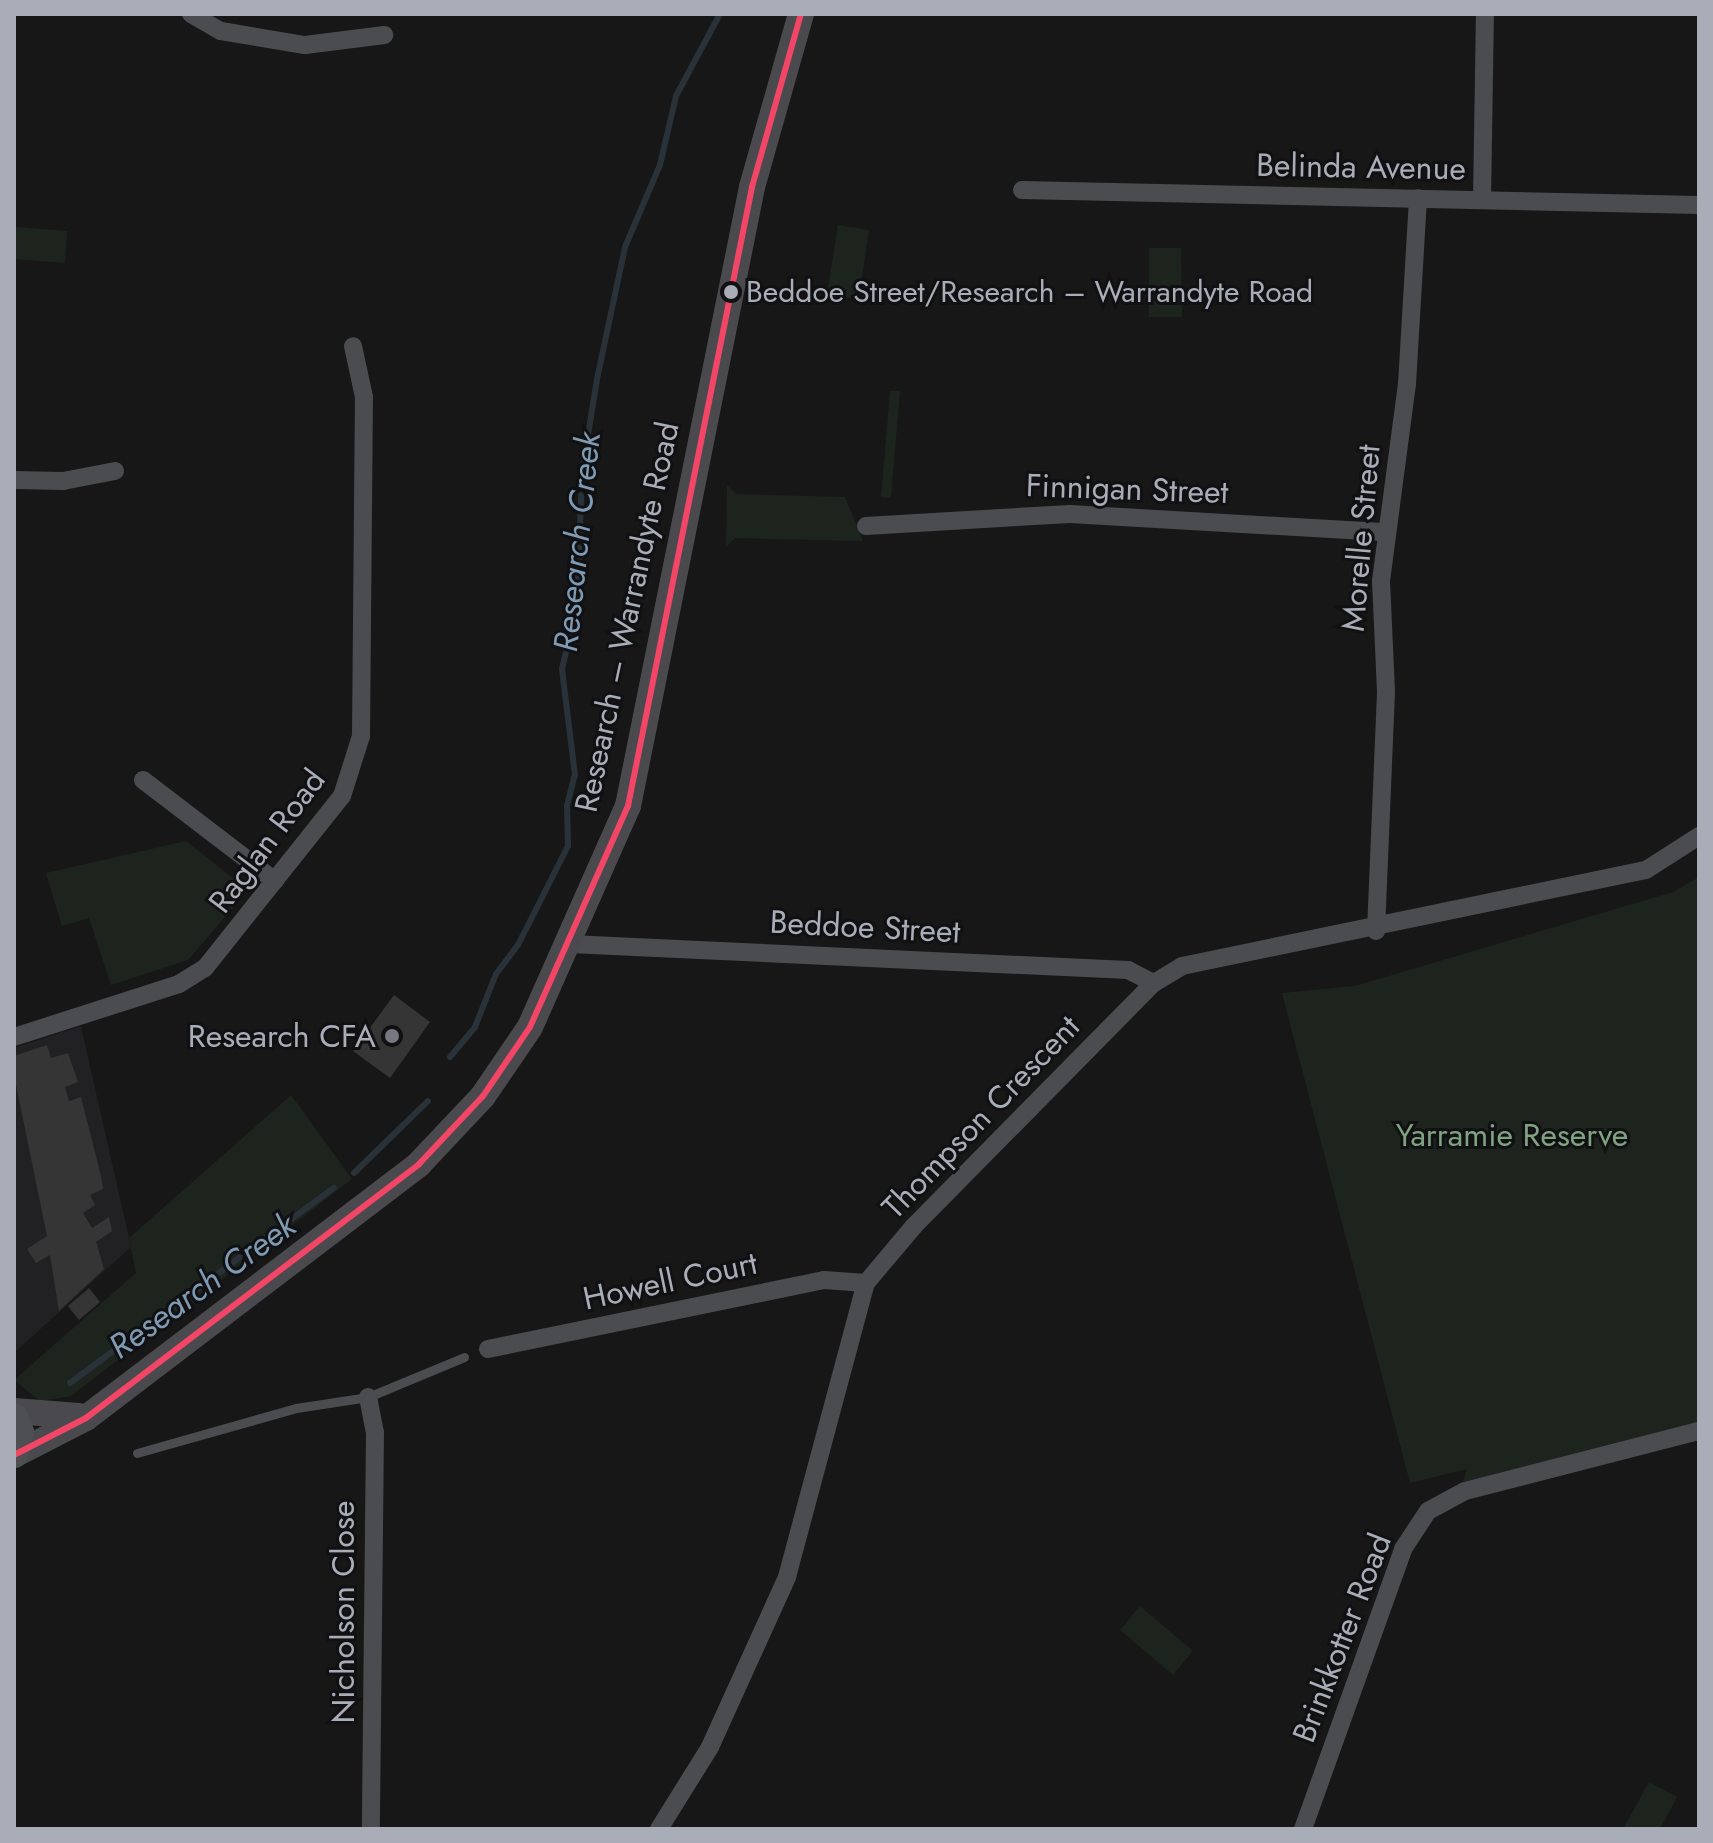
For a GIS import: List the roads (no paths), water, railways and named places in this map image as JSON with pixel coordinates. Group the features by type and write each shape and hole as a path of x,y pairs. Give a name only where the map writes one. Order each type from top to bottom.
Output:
{"main road":[{"name":"Research – Warrandyte Road","path":"14,1455 94,1411 419,1164 483,1096 530,1027 570,944 628,806 752,187 801,14"},
{"name":"Research – Warrandyte Road","path":"14,1414 66,1418 94,1411"},
{"path":"14,1414 20,1432 14,1455"}],"street":[{"path":"191,14 221,31 305,45 384,35"},
{"path":"1482,200 1485,14"},
{"name":"Belinda Avenue","path":"1022,190 1699,205"},
{"name":"Morelle Street","path":"1376,931 1386,532 1407,384 1418,198"},
{"name":"Raglan Road","path":"14,1037 179,984 223,950 342,796 361,736 364,397 353,346"},
{"path":"14,480 63,481 115,471"},
{"name":"Finnigan Street","path":"866,526 1070,514 1386,532"},
{"path":"143,780 275,881"},
{"name":"Thompson Crescent","path":"659,1829 710,1747 787,1577 866,1283 914,1226 1154,983 1182,966 1376,931 1646,870 1699,836"},
{"name":"Beddoe Street","path":"570,944 1128,970 1154,983"},
{"name":"Howell Court","path":"488,1349 824,1280 866,1283"},
{"name":"Nicholson Close","path":"368,1397 375,1432 371,1829"},
{"name":"Brinkkotter Road","path":"1303,1829 1403,1549 1428,1511 1465,1491 1699,1431"}],"lane":[{"path":"137,1453 296,1408 368,1397 464,1357"}],"waterway":[{"name":"Research Creek","path":"450,1057 475,1027 496,974 518,945 568,846 567,806 575,775 562,669 577,605 582,472 597,379 625,247 660,165 676,96 720,14"},
{"name":"Research Creek","path":"354,1173 428,1101"},
{"name":"Research Creek","path":"70,1383 334,1188"}],"place":[{"name":"Beddoe Street/Research – Warrandyte Road","path":"731,292"},
{"name":"Research CFA","path":"392,1036"}],"park label":[{"name":"Yarramie Reserve","path":"1512,1135"}]}
